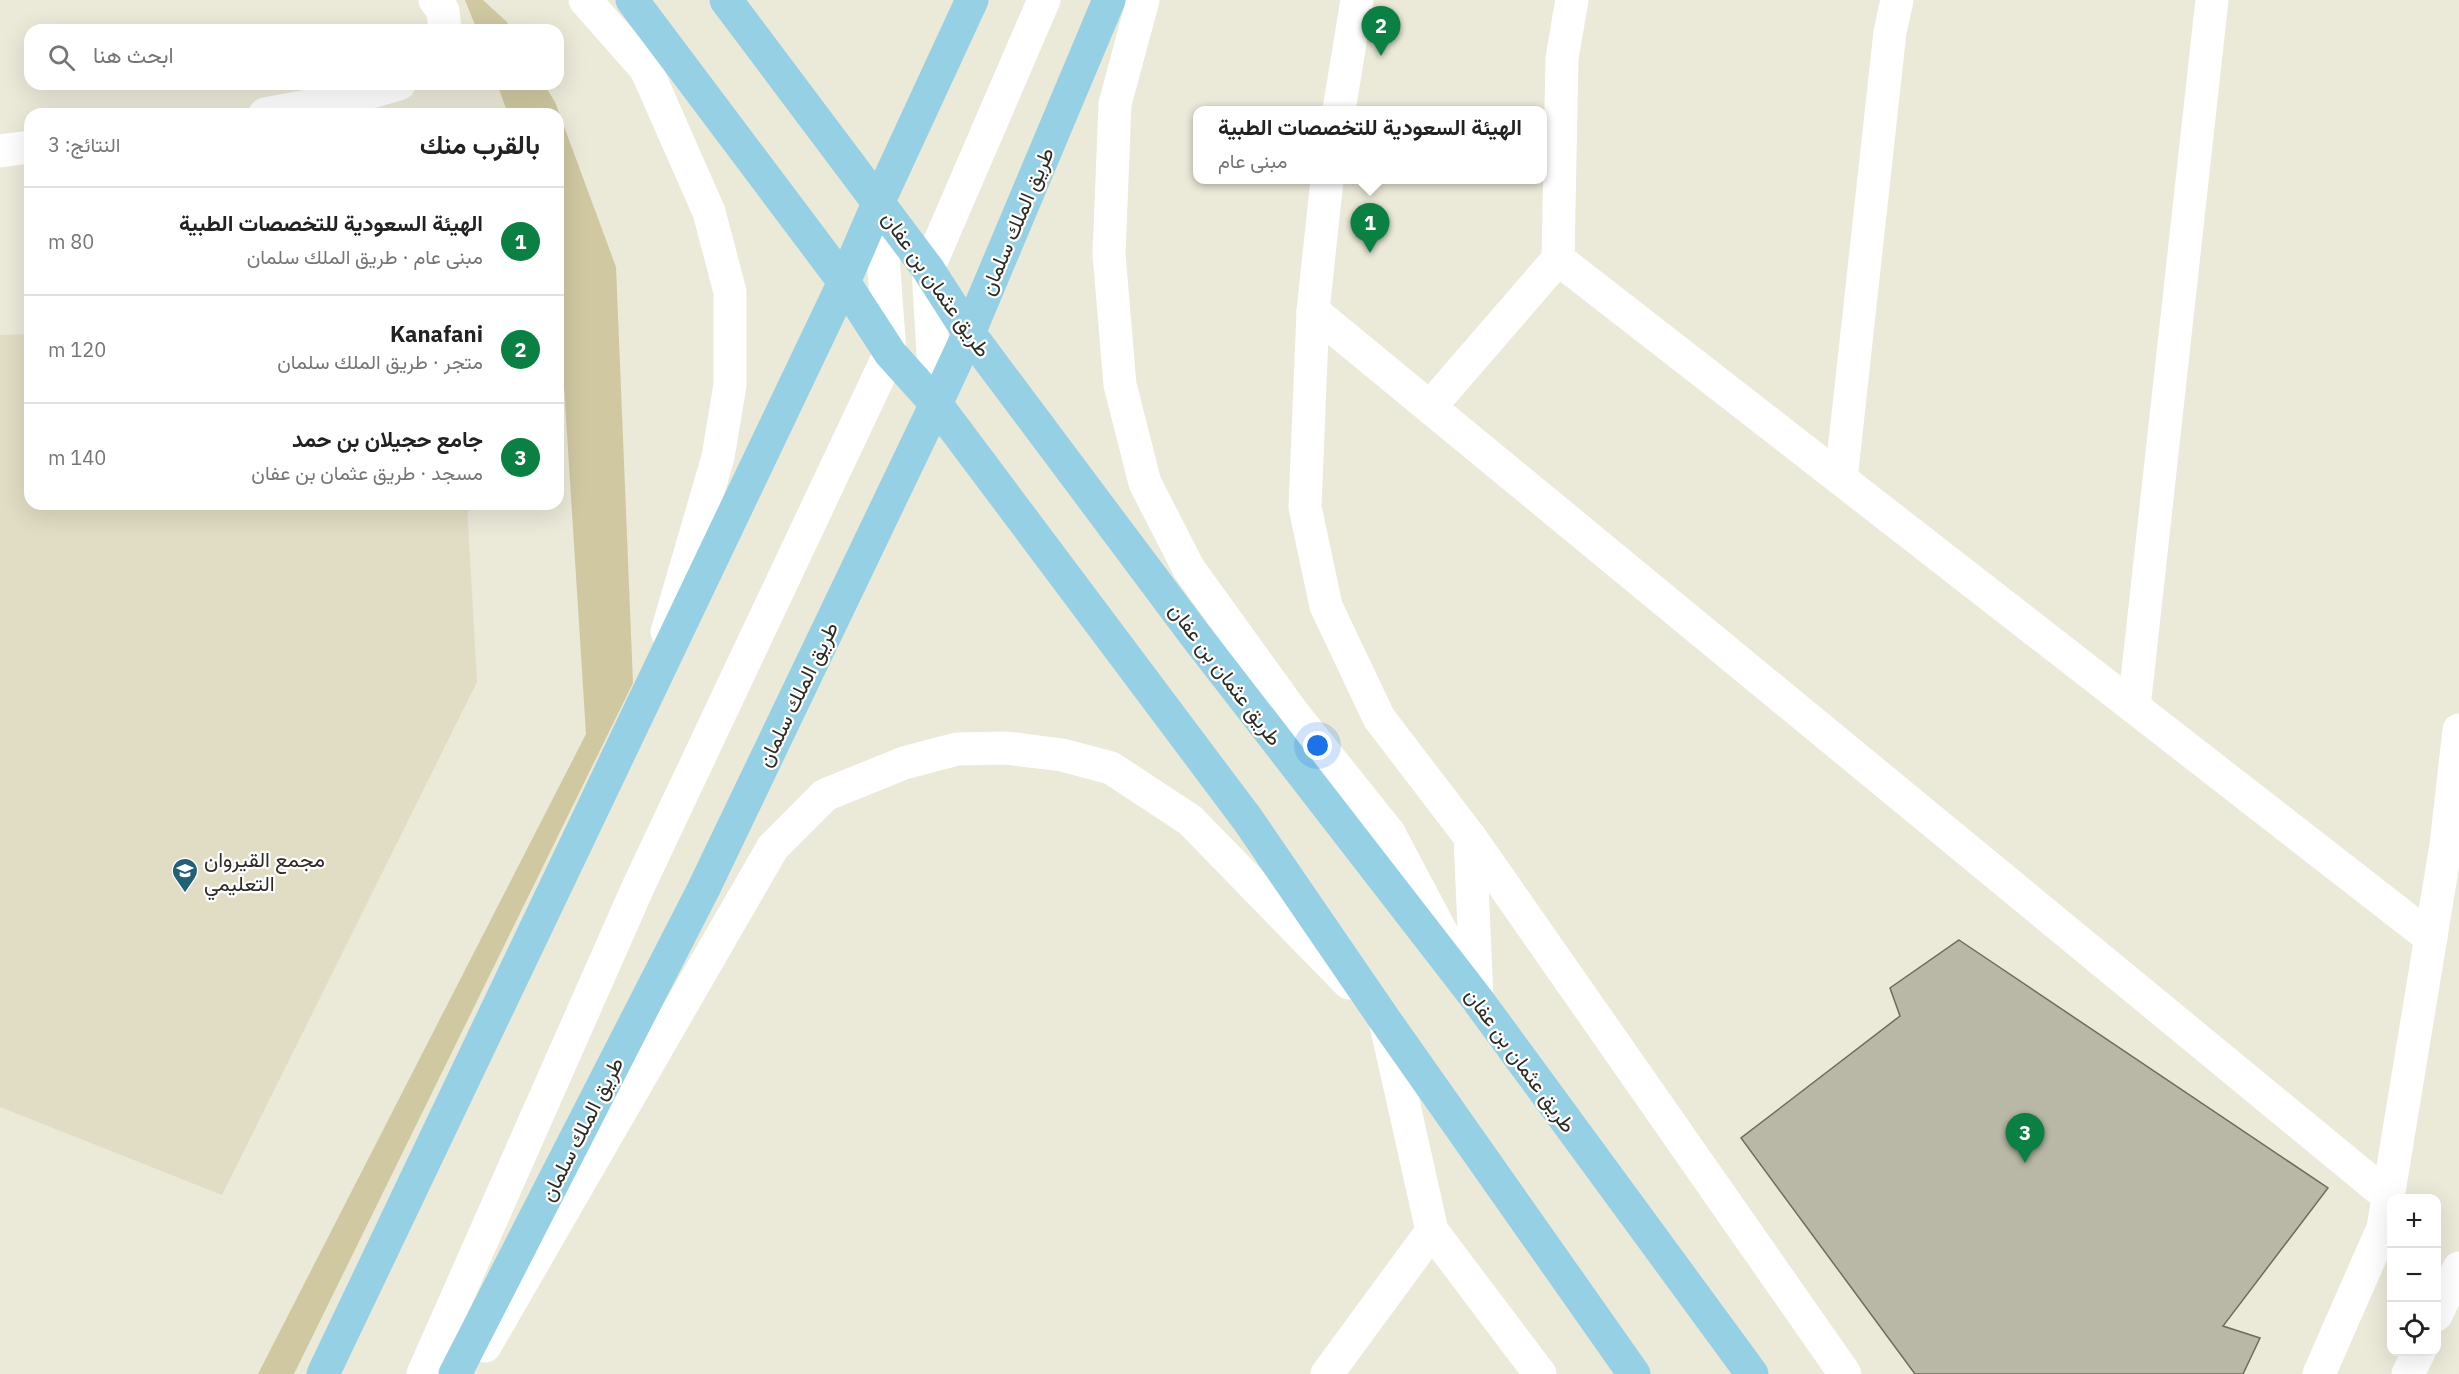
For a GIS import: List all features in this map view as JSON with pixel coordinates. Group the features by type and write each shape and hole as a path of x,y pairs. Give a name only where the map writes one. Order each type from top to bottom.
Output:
{"main road":[{"path":"632,0 844,282 890,353 936,404 1248,820 1385,1020 1634,1374"},
{"name":"طريق عثمان بن عفان","path":"726,0 879,201 928,269 969,333 1188,626 1477,999 1752,1374"},
{"path":"323,1374 844,282 972,0"},
{"name":"طريق الملك سلمان","path":"455,1374 704,888 936,404 969,333 1109,0"}],"street":[{"path":"435,0 443,11 444,24"},
{"path":"585,0 646,69 709,212 730,292 730,385 718,457 652,683"},
{"path":"936,404 928,269 1044,0"},
{"path":"1143,0 1115,104 1109,254 1119,385 1145,483 1189,569 1293,712 1389,833 1477,999"},
{"path":"1340,106 1357,0"},
{"path":"1430,407 1558,258 1562,58 1572,0"},
{"path":"1841,479 1890,32 1897,0"},
{"path":"2134,707 2212,0"},
{"path":"298,108 351,98 378,90"},
{"path":"0,151 24,148"},
{"path":"1327,184 1313,311 1305,507 1326,606 1379,718 1470,837 1832,1366"},
{"path":"423,1374 639,885 890,353 879,201"},
{"path":"1558,258 2431,938"},
{"path":"1313,311 2387,1196"},
{"path":"2388,1194 2446,845 2459,730"},
{"path":"469,1374 773,847 825,795 904,763 957,749 1005,748 1062,755 1111,768 1190,820 1385,1020 1432,1231 1539,1374"},
{"path":"1470,837 1477,999"},
{"path":"2319,1374 2383,1228 2387,1203"},
{"path":"1327,1374 1432,1231"},
{"path":"2441,1305 2459,1268"},
{"path":"2408,1374 2417,1356"}],"shaded area":[{"path":"465,0 483,0 508,24 475,24"},
{"path":"499,90 548,90 557,108 506,108"},
{"path":"564,126 616,267 633,683 294,1374 258,1374 586,734 564,386"},
{"name":"مجمع القيروان التعليمي","path":"24,334 24,510 467,510 477,682 222,1195 0,1107 0,335"}],"building":[{"path":"1959,940 2328,1188 2223,1326 2260,1338 2243,1374 1915,1374 1741,1138 1900,1016 1890,988"}],"place":[{"name":"Kanafani","path":"1381,56"},
{"name":"الهيئة السعودية للتخصصات الطبية","path":"1370,253"},
{"name":"مجمع القيروان التعليمي","path":"185,894"},
{"name":"جامع حجيلان بن حمد","path":"2025,1163"}]}
